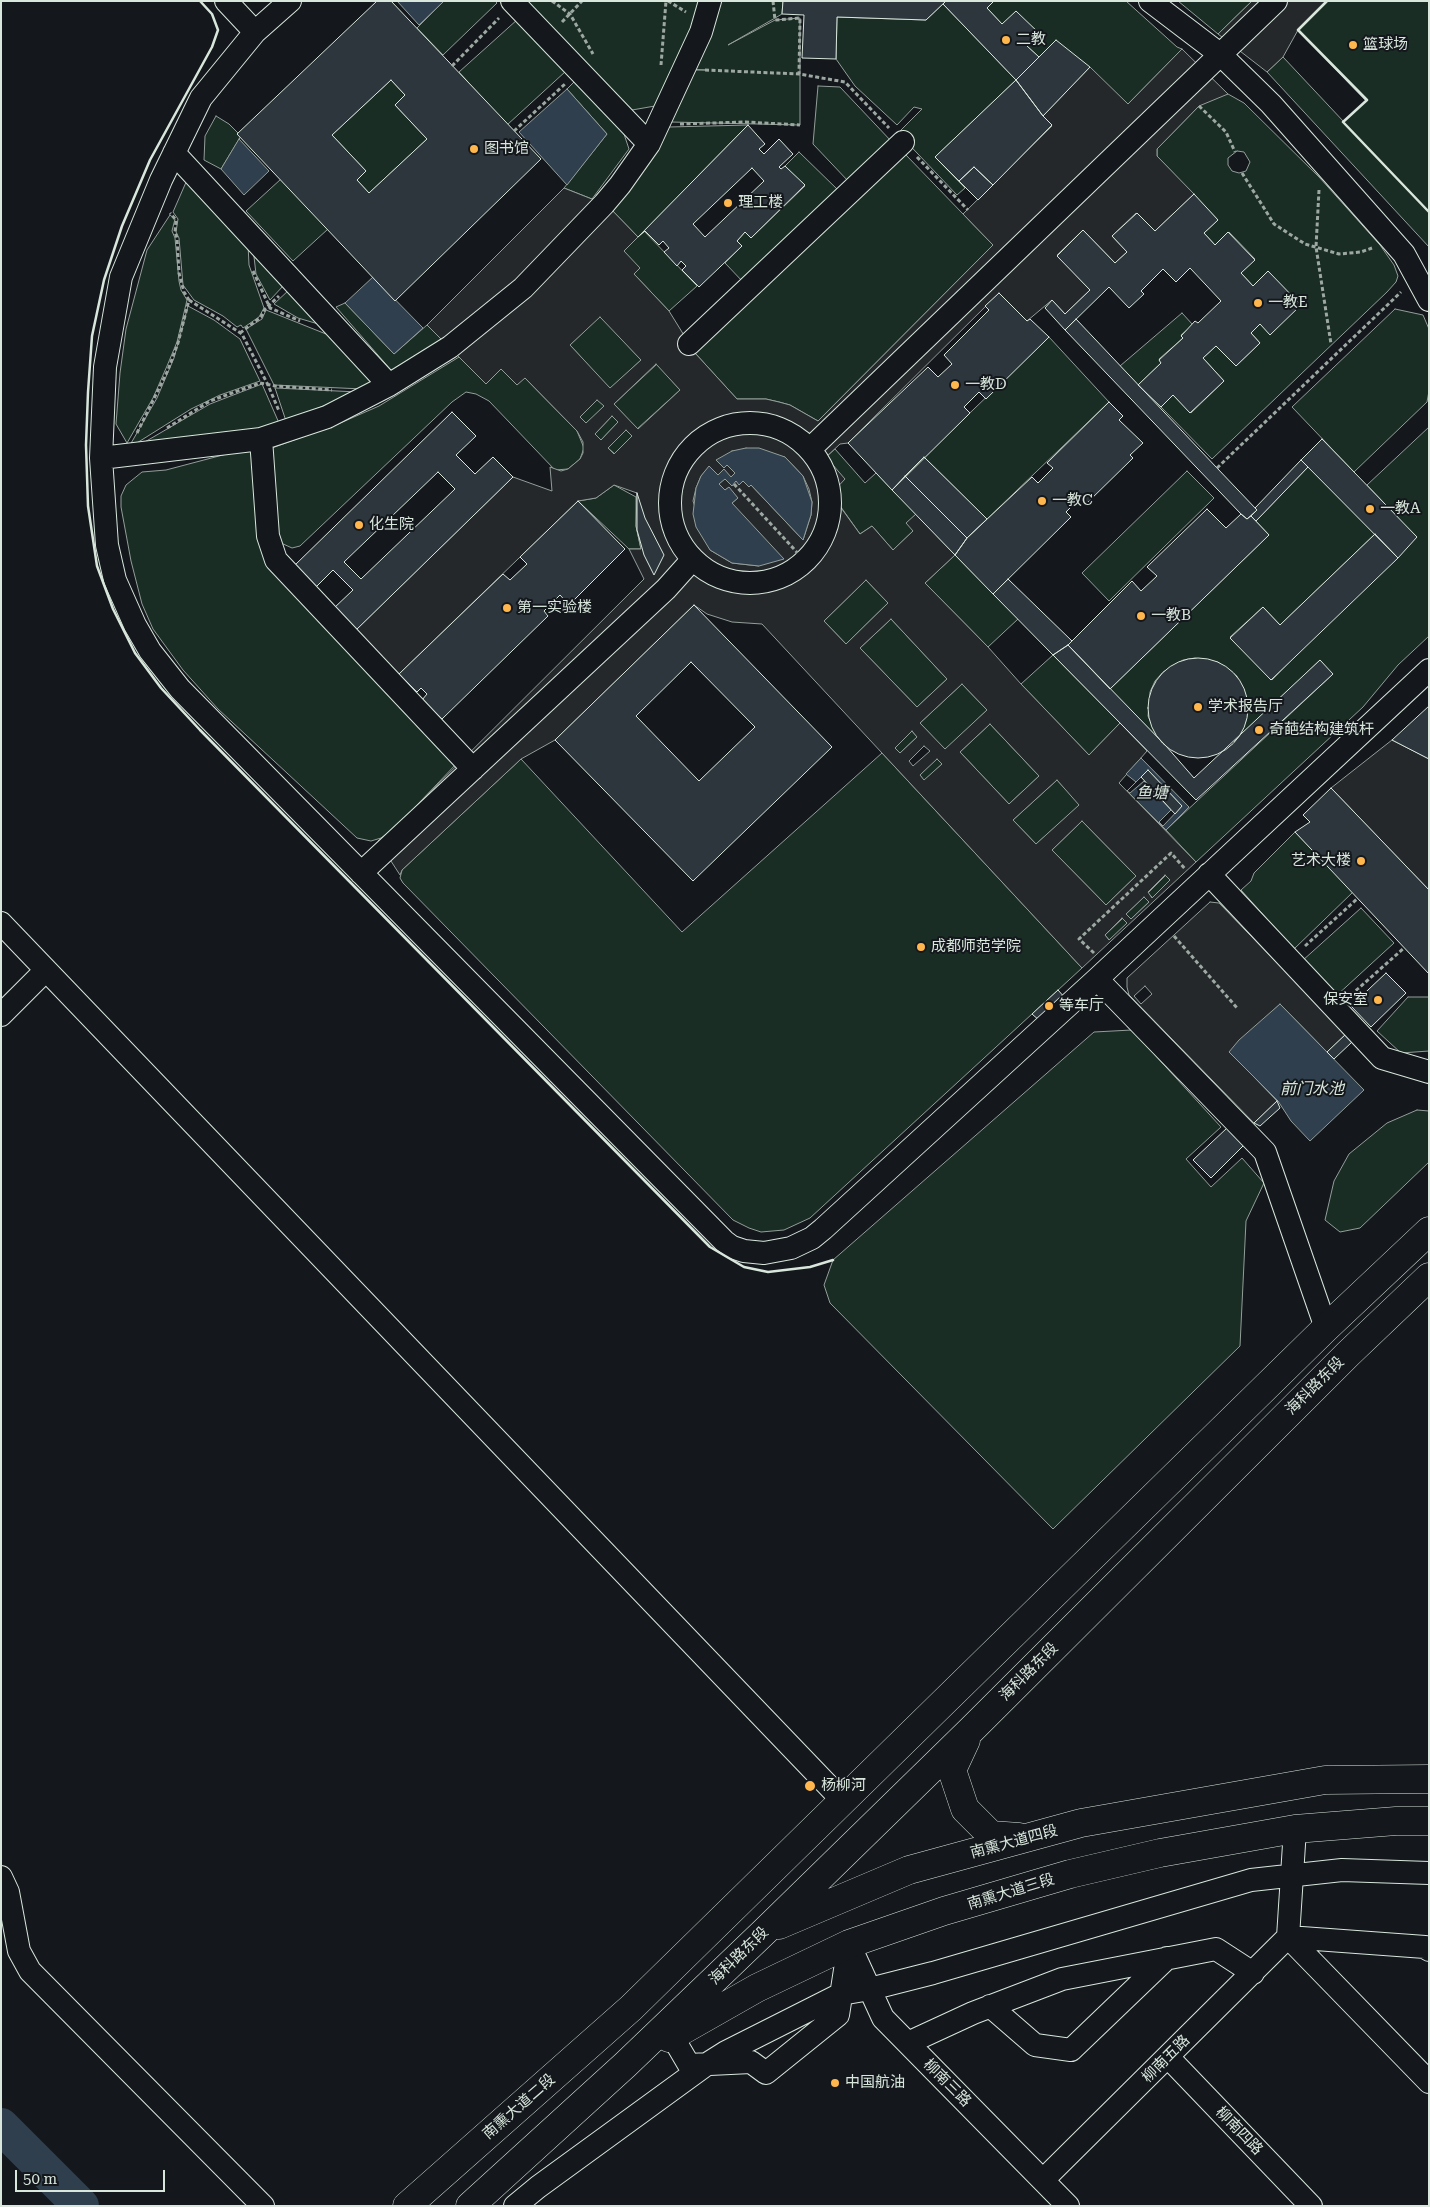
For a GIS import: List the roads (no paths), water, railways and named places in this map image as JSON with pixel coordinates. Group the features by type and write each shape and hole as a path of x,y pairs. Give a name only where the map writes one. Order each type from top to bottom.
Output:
{"main road":[{"path":"631,2008 1326,1328 1429,1231"},
{"name":"海科路东段","path":"625,2065 765,1932 972,1729 1348,1354 1429,1277"},
{"path":"972,1729 952,1770 965,1809 991,1835 1028,1838"},
{"name":"南熏大道四段","path":"631,2008 765,1932 909,1870 1081,1824 1325,1780 1429,1780"},
{"name":"南熏大道三段","path":"625,2065 757,1988 849,1944 944,1912 1070,1874 1160,1853 1295,1829 1396,1821 1429,1821"},
{"name":"南熏大道二段","path":"407,2206 631,2008"},
{"path":"470,2206 625,2065"}],"street":[{"path":"226,1 255,32"},
{"path":"290,1 255,32 201,98 154,197 121,277 105,367 101,458 107,545 115,580 135,625 150,651 191,701 732,1247 764,1253 791,1248 812,1238 1103,974 1429,670"},
{"path":"101,458 261,439 326,417 389,385 450,348 523,288 604,204 648,144 701,32 710,1"},
{"path":"1150,1 1221,55 1314,151 1404,254 1429,300"},
{"path":"810,449 1203,69 1221,55 1276,1"},
{"path":"513,2 648,144"},
{"path":"690,344 903,142"},
{"path":"174,153 389,385"},
{"path":"742,423 768,424 792,434 810,449 826,473 831,500 828,528 815,552 795,571 769,582 742,584 715,576 692,560 677,539 670,514 670,488 679,464 696,444 717,430 742,423"},
{"path":"261,439 268,536 276,560 473,769"},
{"path":"361,873 666,589 692,560"},
{"path":"1204,879 1290,960 1382,1058 1429,1072"},
{"path":"1,923 843,1801"},
{"path":"1,1015 46,970"},
{"path":"1103,974 1264,1152 1326,1328"},
{"path":"1295,1829 1288,1937 1429,2082"},
{"path":"515,2206 538,2187 707,2064 726,2052 841,1994 870,1989 1252,1880 1342,1870 1429,1873"},
{"path":"1,1877 8,1892 19,1951 30,1970 263,2206"},
{"path":"1288,1937 1425,1947 1429,1950"},
{"name":"柳南五路","path":"1043,2180 1288,1937"},
{"path":"672,2036 689,2065 751,2062 766,2073 838,2016 849,1944"},
{"name":"柳南三路","path":"849,1944 884,2018 1068,2206"},
{"path":"908,2043 990,2006 1062,1979 1216,1949 1253,1973"},
{"path":"990,2006 1035,2045 1071,2050 1167,1958"},
{"name":"柳南四路","path":"1168,2057 1311,2206"}],"water":[{"path":"397,1 444,1 419,25"},
{"path":"567,89 607,134 567,185 519,132"},
{"path":"239,139 269,171 244,195 221,169"},
{"path":"373,277 423,328 394,354 345,303"},
{"path":"759,448 785,457 803,476 812,502 811,515 803,540 751,485 749,487 743,481 739,485 736,481 732,486 725,479 719,484 725,490 729,487 738,498 732,503 784,559 759,566 732,563 710,550 696,527 693,514 696,488 701,476 709,466 718,475 724,469 731,477 735,473 727,465 724,468 716,460 732,451"},
{"name":"鱼塘","path":"1141,758 1189,807 1166,830 1127,791 1136,782 1126,774"},
{"name":"前门水池","path":"1280,1004 1364,1090 1310,1141 1291,1121 1278,1101 1229,1052 1239,1040"}],"waterway":[{"path":"1,2126 81,2206"}],"place":[{"name":"二教","path":"1006,40"},
{"name":"篮球场","path":"1353,45"},
{"name":"图书馆","path":"474,149"},
{"name":"理工楼","path":"728,203"},
{"name":"一教E","path":"1258,303"},
{"name":"一教D","path":"955,385"},
{"name":"一教C","path":"1042,501"},
{"name":"一教A","path":"1370,509"},
{"name":"化生院","path":"359,525"},
{"name":"第一实验楼","path":"507,608"},
{"name":"一教B","path":"1141,616"},
{"name":"学术报告厅","path":"1198,707"},
{"name":"奇葩结构建筑杆","path":"1259,730"},
{"name":"艺术大楼","path":"1361,861"},
{"name":"成都师范学院","path":"921,947"},
{"name":"保安室","path":"1378,1000"},
{"name":"等车厅","path":"1049,1006"},
{"name":"杨柳河","path":"810,1786"},
{"name":"中国航油","path":"835,2083"}]}
